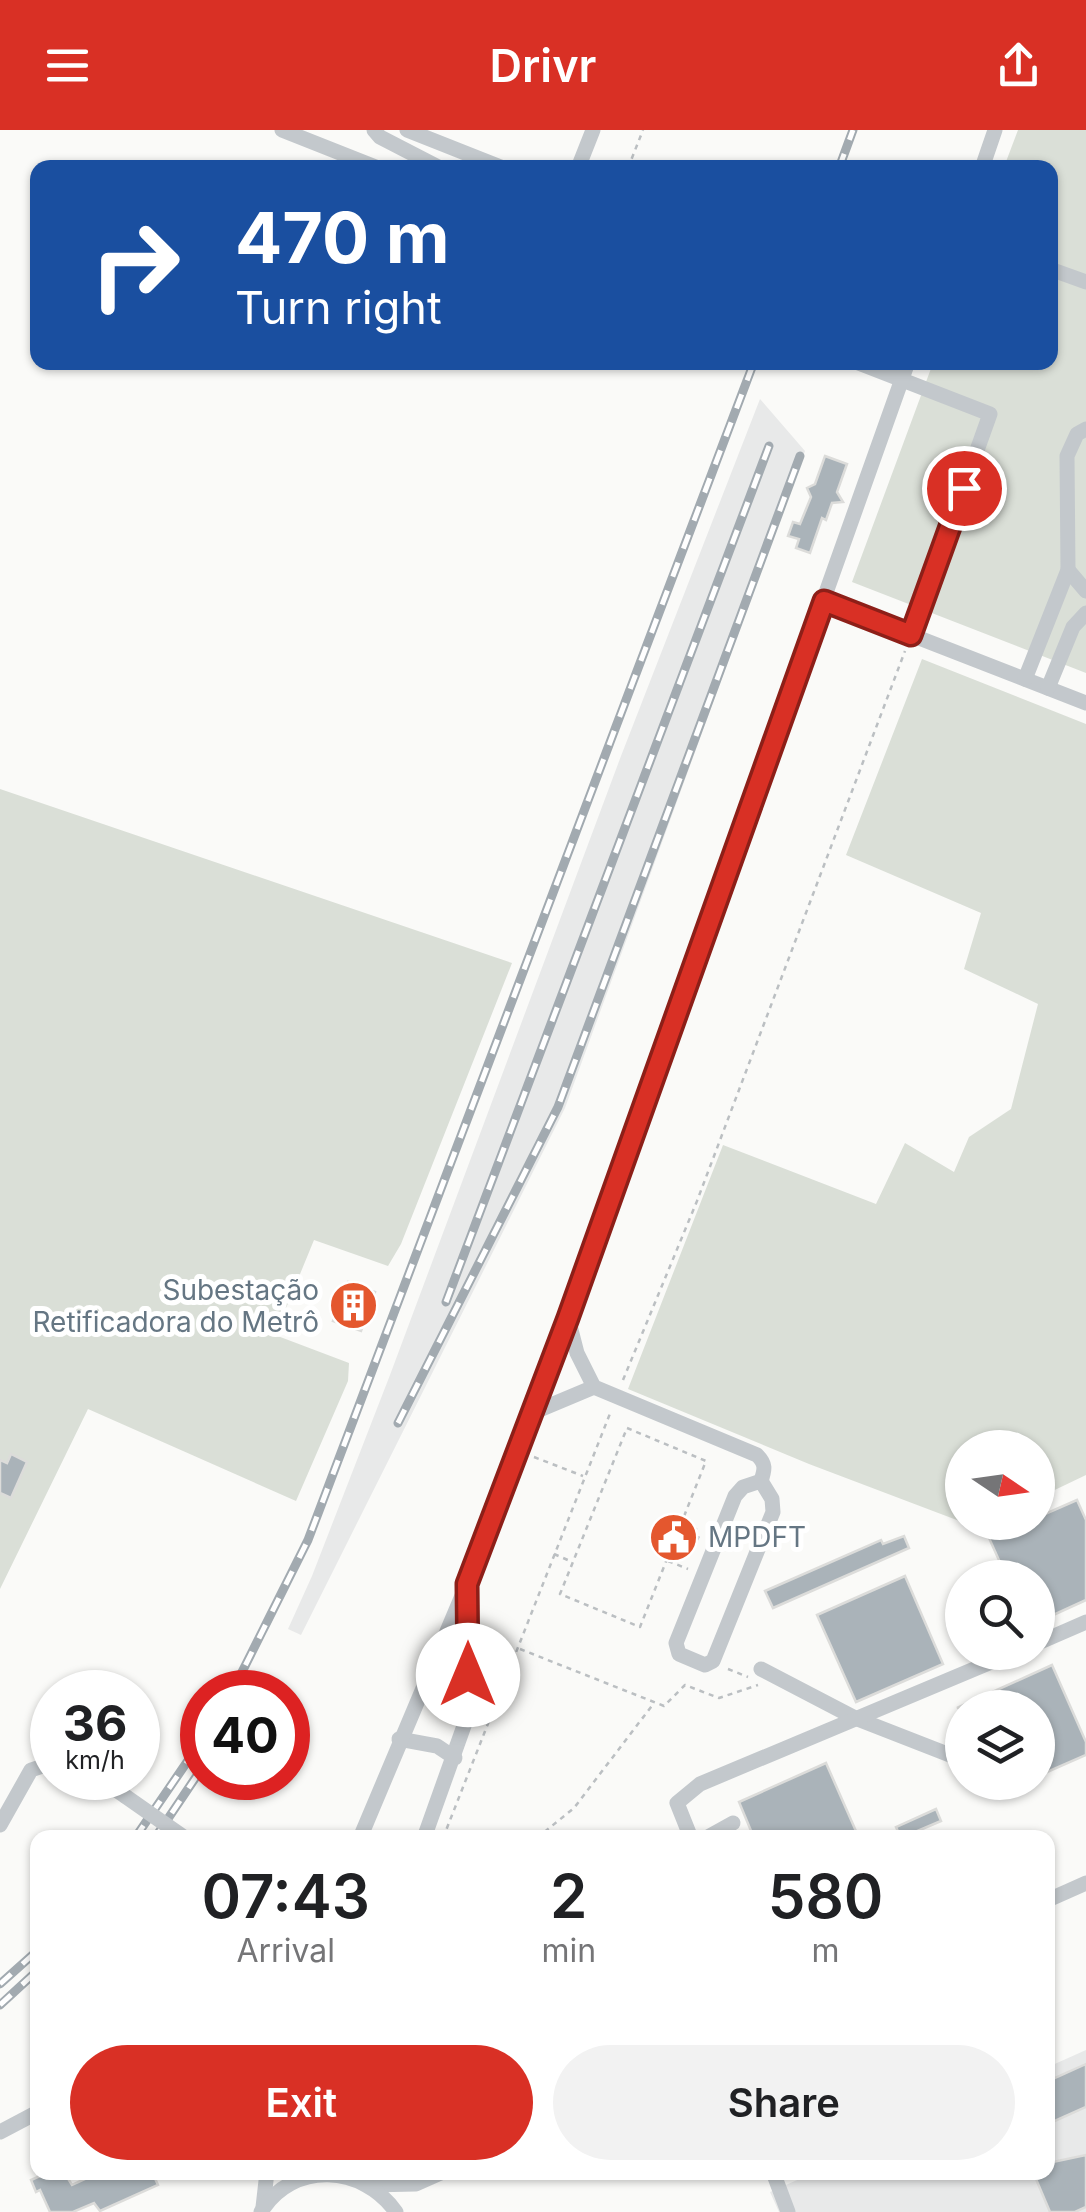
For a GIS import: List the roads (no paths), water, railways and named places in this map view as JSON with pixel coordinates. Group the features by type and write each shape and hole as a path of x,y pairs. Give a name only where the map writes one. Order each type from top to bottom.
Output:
{"street":[{"path":"282,130 359,160"},
{"path":"334,149 340,130"},
{"path":"374,130 425,160"},
{"path":"407,130 484,160"},
{"path":"581,160 593,130"},
{"path":"985,160 995,130"},
{"path":"1058,272 1086,282"},
{"path":"876,370 990,414 911,635"},
{"path":"363,1830 467,1584 568,1318 905,370"},
{"path":"1025,679 1068,570 1067,456 1077,434 1086,429"},
{"path":"1068,570 1086,591"},
{"path":"824,601 1086,703"},
{"path":"1048,688 1073,627 1086,613"},
{"path":"568,1318 577,1353 594,1387 764,1461 762,1481 772,1499 773,1512 713,1661 705,1665 676,1649 735,1496 744,1486 762,1481"},
{"path":"532,1413 594,1387"},
{"path":"700,1451 707,1433"},
{"path":"427,1830 455,1758 468,1706 467,1584"},
{"path":"1055,1636 1086,1622"},
{"path":"762,1669 855,1718 945,1753"},
{"path":"688,1830 677,1803 700,1784 971,1670"},
{"path":"399,1739 437,1746 455,1758"},
{"path":"0,1825 30,1773"},
{"path":"131,1800 174,1830"},
{"path":"720,1830 733,1823"},
{"path":"1055,1897 1086,1883"},
{"path":"0,2132 30,2116"},
{"path":"262,2209 266,2180"},
{"path":"262,2209 280,2190 297,2180"},
{"path":"357,2180 370,2185 399,2212 416,2184"},
{"path":"370,2185 416,2184 425,2180"},
{"path":"776,2180 788,2212"}],"railway":[{"path":"842,160 853,130"},
{"path":"243,1670 308,1540 751,370"},
{"path":"446,1302 769,446"},
{"path":"398,1423 558,1107 800,456"},
{"path":"140,1830 180,1772"},
{"path":"160,1830 181,1800"},
{"path":"0,1984 30,1957"},
{"path":"0,2005 30,1977"}],"place":[{"name":"Subestação Retificadora do Metrô","path":"354,1306"},
{"name":"MPDFT","path":"673,1537"}]}
